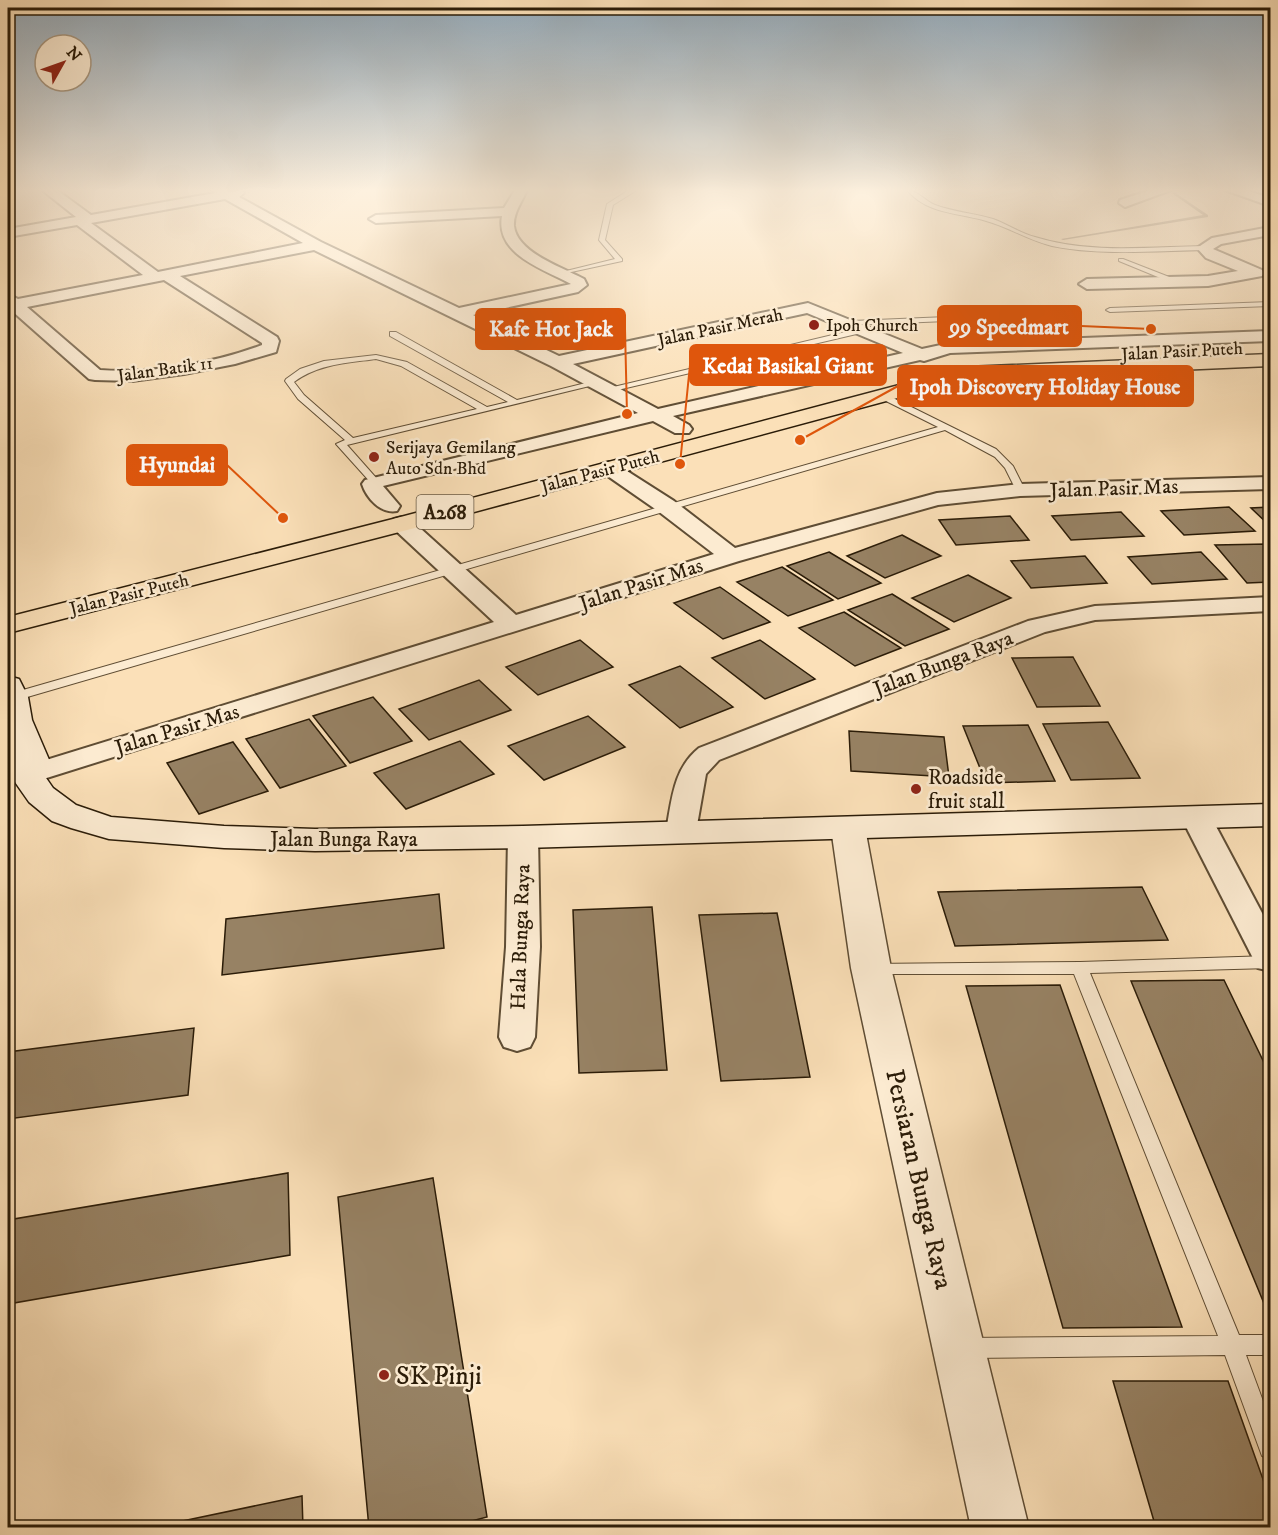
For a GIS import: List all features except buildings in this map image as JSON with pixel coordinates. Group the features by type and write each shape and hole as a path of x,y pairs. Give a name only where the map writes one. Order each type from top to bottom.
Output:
{"main road":[{"name":"Jalan Pasir Puteh","path":"8,625 395,515 682,429 944,365 978,360 1149,346 1270,348"},
{"name":"Jalan Pasir Puteh","path":"8,603 609,468 967,373 1270,360"},
{"path":"944,365 962,368 1052,363 1076,367"},
{"path":"10,691 16,720 34,762 17,768"},
{"name":"Jalan Bunga Raya","path":"17,768 41,795 64,813 109,828 224,837 315,840 523,837 1270,815"},
{"name":"Persiaran Bunga Raya","path":"848,828 872,968 1000,1527"}],"street":[{"path":"141,262 161,276"},
{"path":"10,303 233,262"},
{"path":"351,262 557,362 682,429"},
{"path":"460,313 573,289 579,285 579,282 564,273 539,262"},
{"path":"1228,262 1270,278"},
{"path":"1087,284 1221,279 1254,272"},
{"name":"Jalan Batik 11","path":"10,303 95,375 108,377 139,375 240,358 270,348 271,341 161,276"},
{"name":"Jalan Pasir Merah","path":"557,362 801,309 813,310 854,326 944,365"},
{"path":"512,625 395,515 372,484 654,415 950,348 1149,346 1270,336"},
{"path":"609,468 666,507 730,556"},
{"name":"Jalan Pasir Mas","path":"17,768 512,625 730,556 937,499 1020,490 1270,483"},
{"name":"Jalan Bunga Raya","path":"681,831 692,774 698,763 709,754 1037,626 1095,613 1270,604"},
{"path":"1196,817 1270,961"},
{"name":"Hala Bunga Raya","path":"517,1037 523,947 523,837"}],"lane":[{"path":"564,273 613,262"},
{"path":"1125,262 1178,282"},
{"path":"1110,310 1270,304"},
{"path":"375,482 340,444 514,402 603,386 854,326 1039,315"},
{"path":"393,334 514,402"},
{"path":"351,441 301,397 289,381 303,371 327,363 376,357 404,364 484,409"},
{"path":"1053,368 1085,399"},
{"path":"881,395 947,427 1005,460 1013,471 1020,490"},
{"path":"10,691 450,569 947,427"},
{"path":"872,968 1080,968 1270,961"},
{"path":"1080,968 1232,1345 1270,1448"},
{"path":"958,1348 1270,1345"}],"place":[{"name":"Ipoh Church","path":"814,325"},
{"name":"99 Speedmart","path":"1151,329"},
{"name":"Kafe Hot Jack","path":"627,414"},
{"name":"Ipoh Discovery Holiday House","path":"800,440"},
{"name":"Serijaya Gemilang Auto Sdn Bhd","path":"374,457"},
{"name":"Kedai Basikal Giant","path":"680,464"},
{"name":"Hyundai","path":"283,518"},
{"name":"Roadside fruit stall","path":"916,789"},
{"name":"SK Pinji","path":"384,1375"}]}
